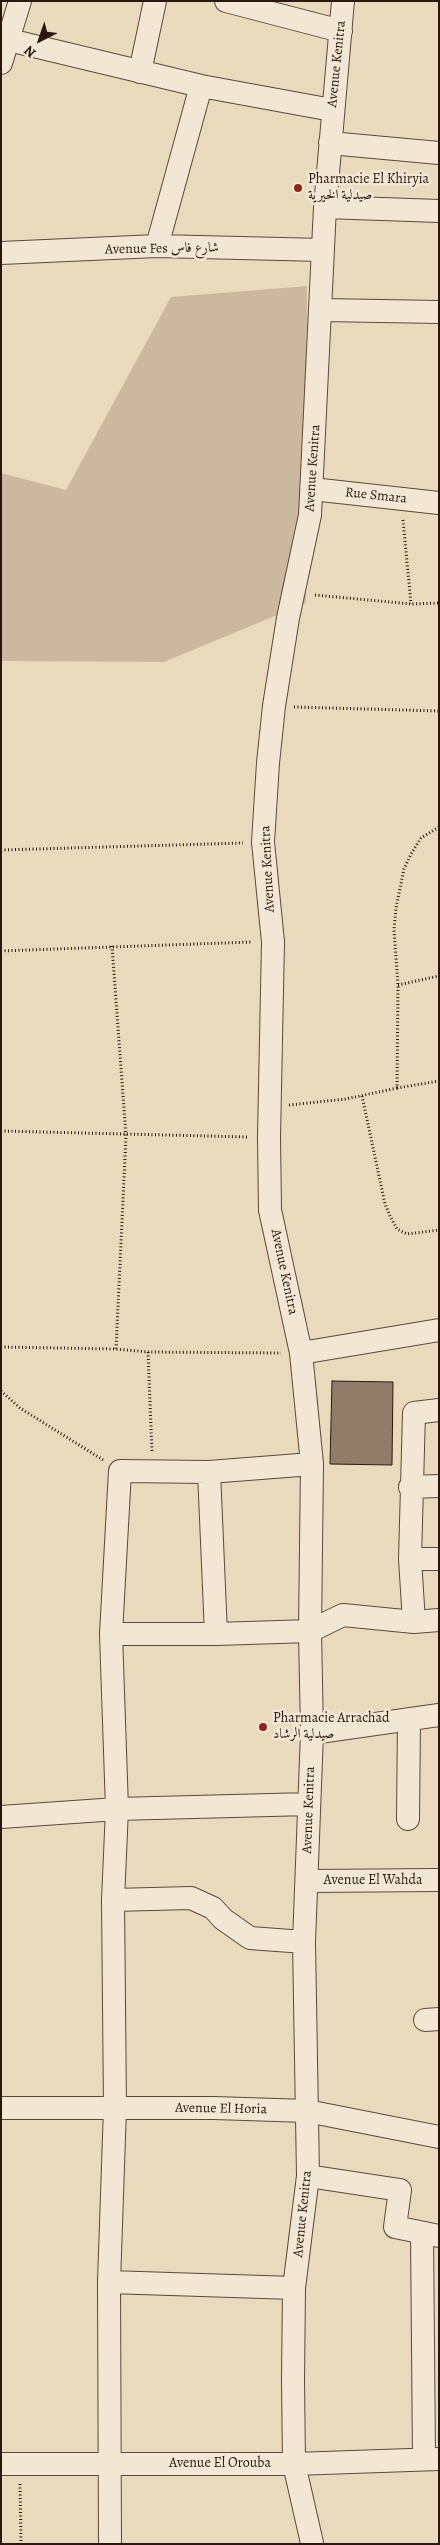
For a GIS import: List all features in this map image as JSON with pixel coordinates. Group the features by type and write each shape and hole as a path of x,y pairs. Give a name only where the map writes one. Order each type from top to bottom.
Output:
{"street":[{"path":"1,63 20,1"},
{"path":"140,72 155,1"},
{"path":"226,1 341,31"},
{"name":"Avenue Kenitra","path":"313,2544 294,2464 294,2288 308,2176 304,1942 312,1733 310,1631 312,1464 301,1353 270,1210 268,1137 272,942 263,842 274,706 293,593 310,515 322,310 325,207 343,1"},
{"path":"9,40 201,86 332,110"},
{"path":"157,246 201,86"},
{"path":"330,143 439,153"},
{"path":"325,207 439,211"},
{"name":"Avenue Fes شارع فاس","path":"1,253 157,246 323,250"},
{"path":"322,310 439,312"},
{"name":"Rue Smara","path":"312,489 439,503"},
{"path":"301,1353 439,1330"},
{"path":"414,1622 410,1559 410,1487 414,1413 439,1410"},
{"path":"110,2544 109,2282 115,2108 113,1900 117,1809 111,1634 120,1471 209,1472 312,1464"},
{"path":"209,1472 216,1634"},
{"path":"410,1487 439,1486"},
{"path":"410,1559 439,1559"},
{"path":"111,1634 216,1634 310,1631 343,1615 414,1622 439,1620"},
{"path":"312,1733 439,1715"},
{"path":"408,1819 409,1719"},
{"path":"1,1817 117,1809 309,1804"},
{"name":"Avenue El Wahda","path":"307,1881 439,1880"},
{"path":"113,1900 191,1898 213,1908 223,1919 250,1938 304,1942"},
{"name":"Avenue El Horia","path":"1,2108 307,2112 439,2137"},
{"path":"308,2176 400,2190 395,2227 430,2235 432,2459"},
{"path":"109,2282 294,2288"},
{"name":"Avenue El Orouba","path":"10,2464 294,2464 432,2459"}],"path":[{"path":"401,498 411,604"},
{"path":"293,593 411,604 439,603"},
{"path":"274,706 439,710"},
{"path":"397,1088 398,985 394,930 404,869 421,838 439,826"},
{"path":"1,850 263,842"},
{"path":"1,951 272,942"},
{"path":"112,946 126,1136 116,1348"},
{"path":"398,985 439,976"},
{"path":"269,1108 362,1096 439,1081"},
{"path":"362,1096 385,1204 393,1223 397,1229 407,1234 439,1230"},
{"path":"1,1131 126,1136 268,1137"},
{"path":"1,1347 116,1348 148,1352 301,1353"},
{"path":"148,1352 152,1472"},
{"path":"1,1391 20,1408 120,1471"},
{"path":"10,2464 21,2544"}],"shaded area":[{"path":"307,286 306,603 164,662 1,661 1,473 66,490 171,297"}],"building":[{"path":"332,1381 393,1382 392,1465 330,1464"}],"place":[{"name":"Pharmacie El Khiryia صيدلية الخيرية","path":"298,188"},
{"name":"Pharmacie Arrachad صيدلية الرشاد","path":"263,1727"}]}
